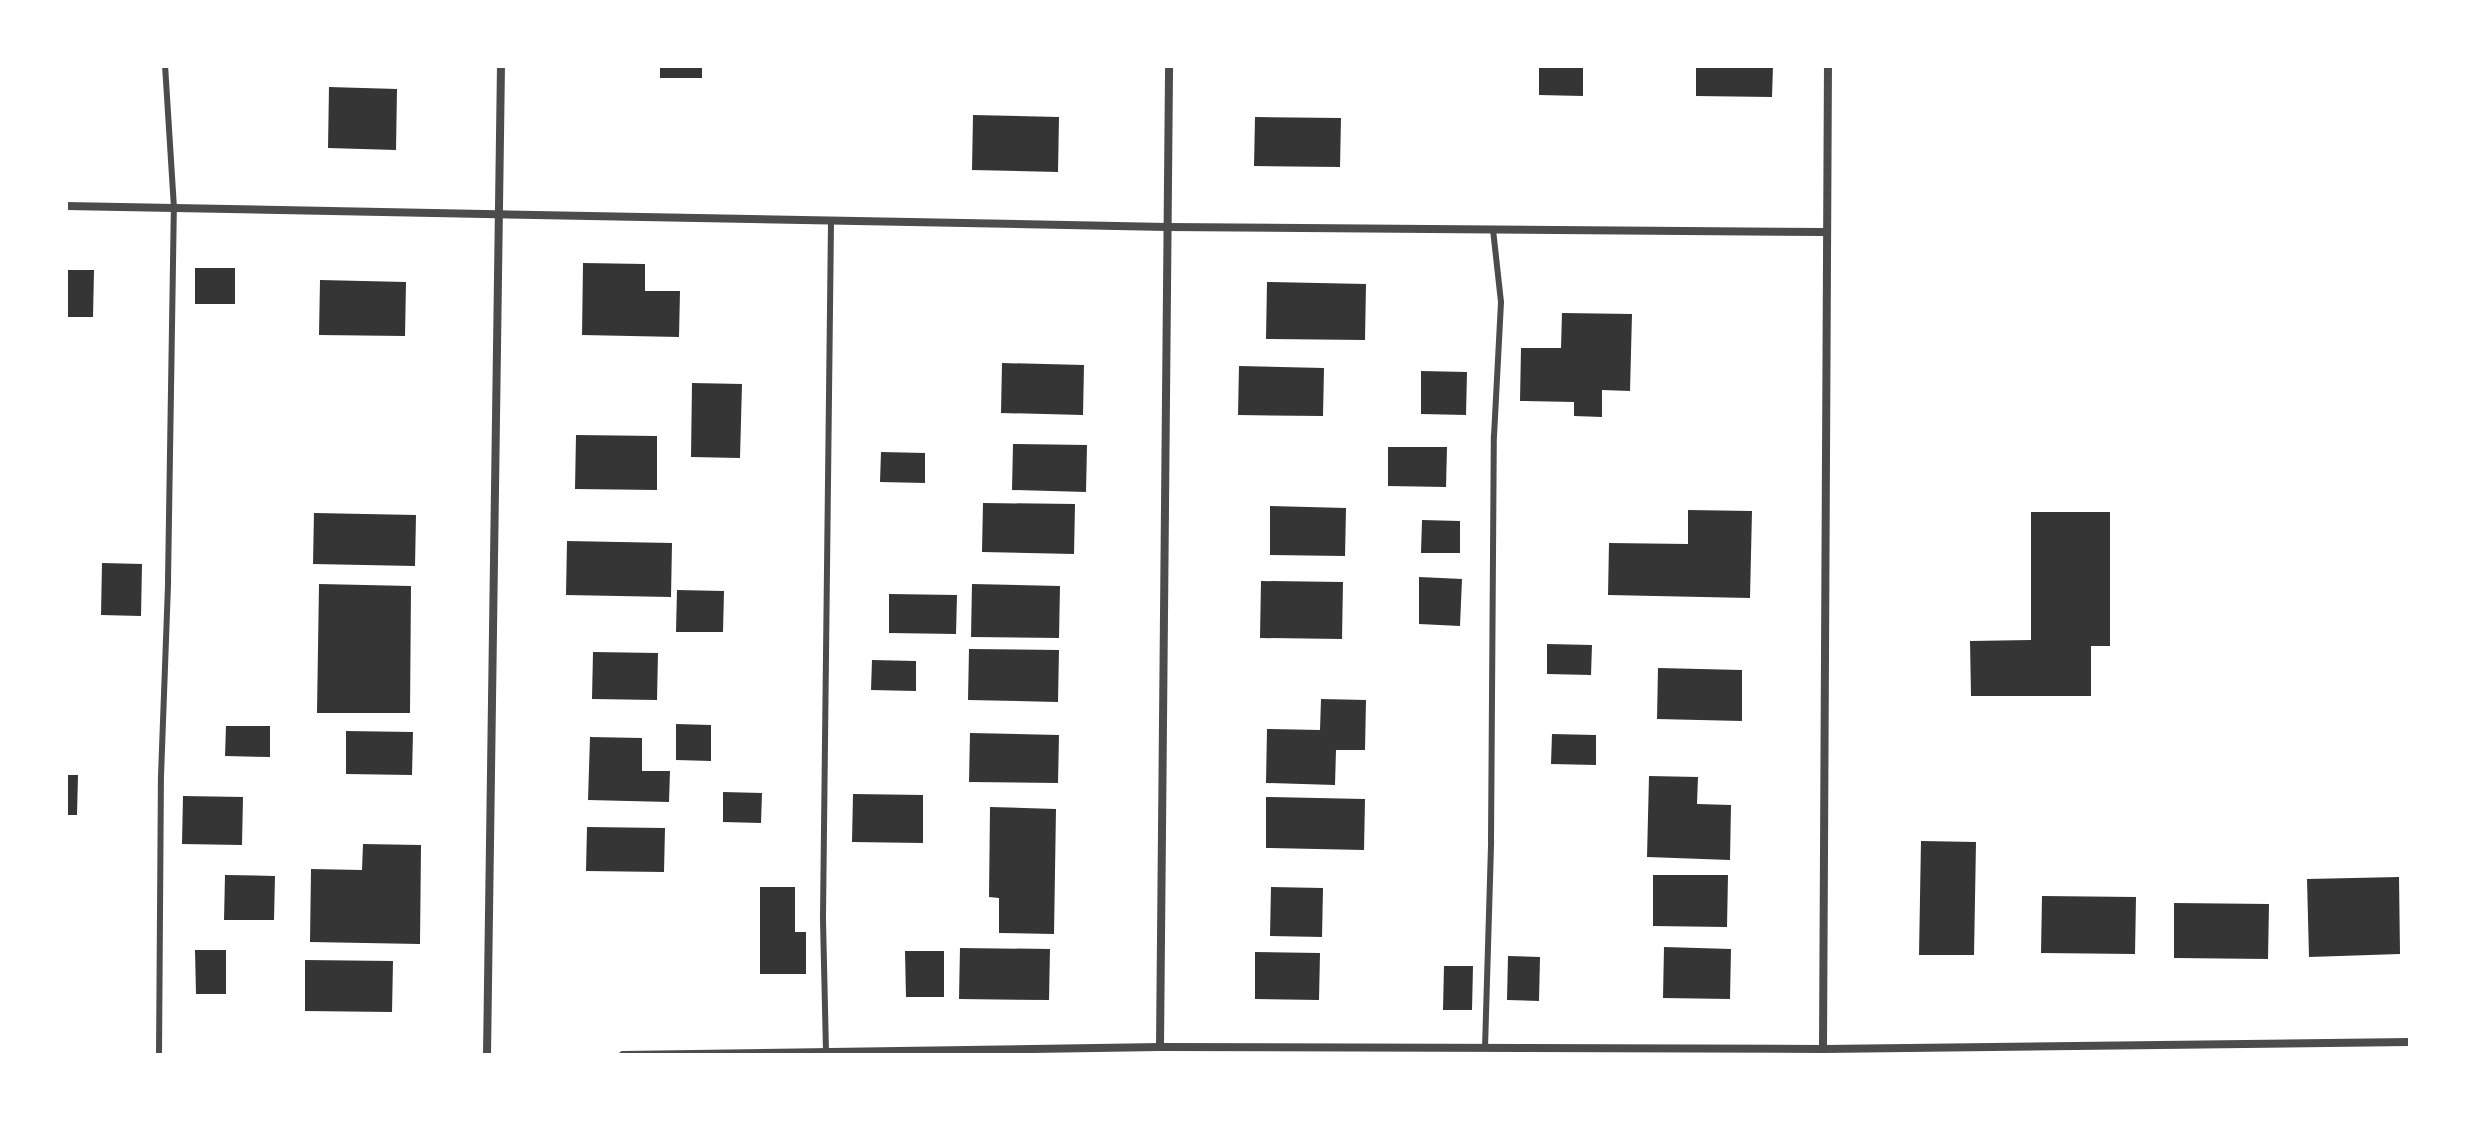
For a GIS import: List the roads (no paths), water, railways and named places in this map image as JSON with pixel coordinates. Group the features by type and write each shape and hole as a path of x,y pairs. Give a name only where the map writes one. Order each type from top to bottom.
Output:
{"street":[{"path":"487,1055 501,66"},
{"path":"1160,1047 1169,66"},
{"path":"1823,1049 1828,66"},
{"path":"66,206 1167,227 1825,232"},
{"path":"623,1055 1160,1047 1823,1049 2410,1042"}],"lane":[{"path":"159,1055 161,776 168,581 174,208 165,66"},
{"path":"826,1052 823,916 831,220"},
{"path":"1485,1048 1491,871 1494,436 1501,302 1493,230"}]}
